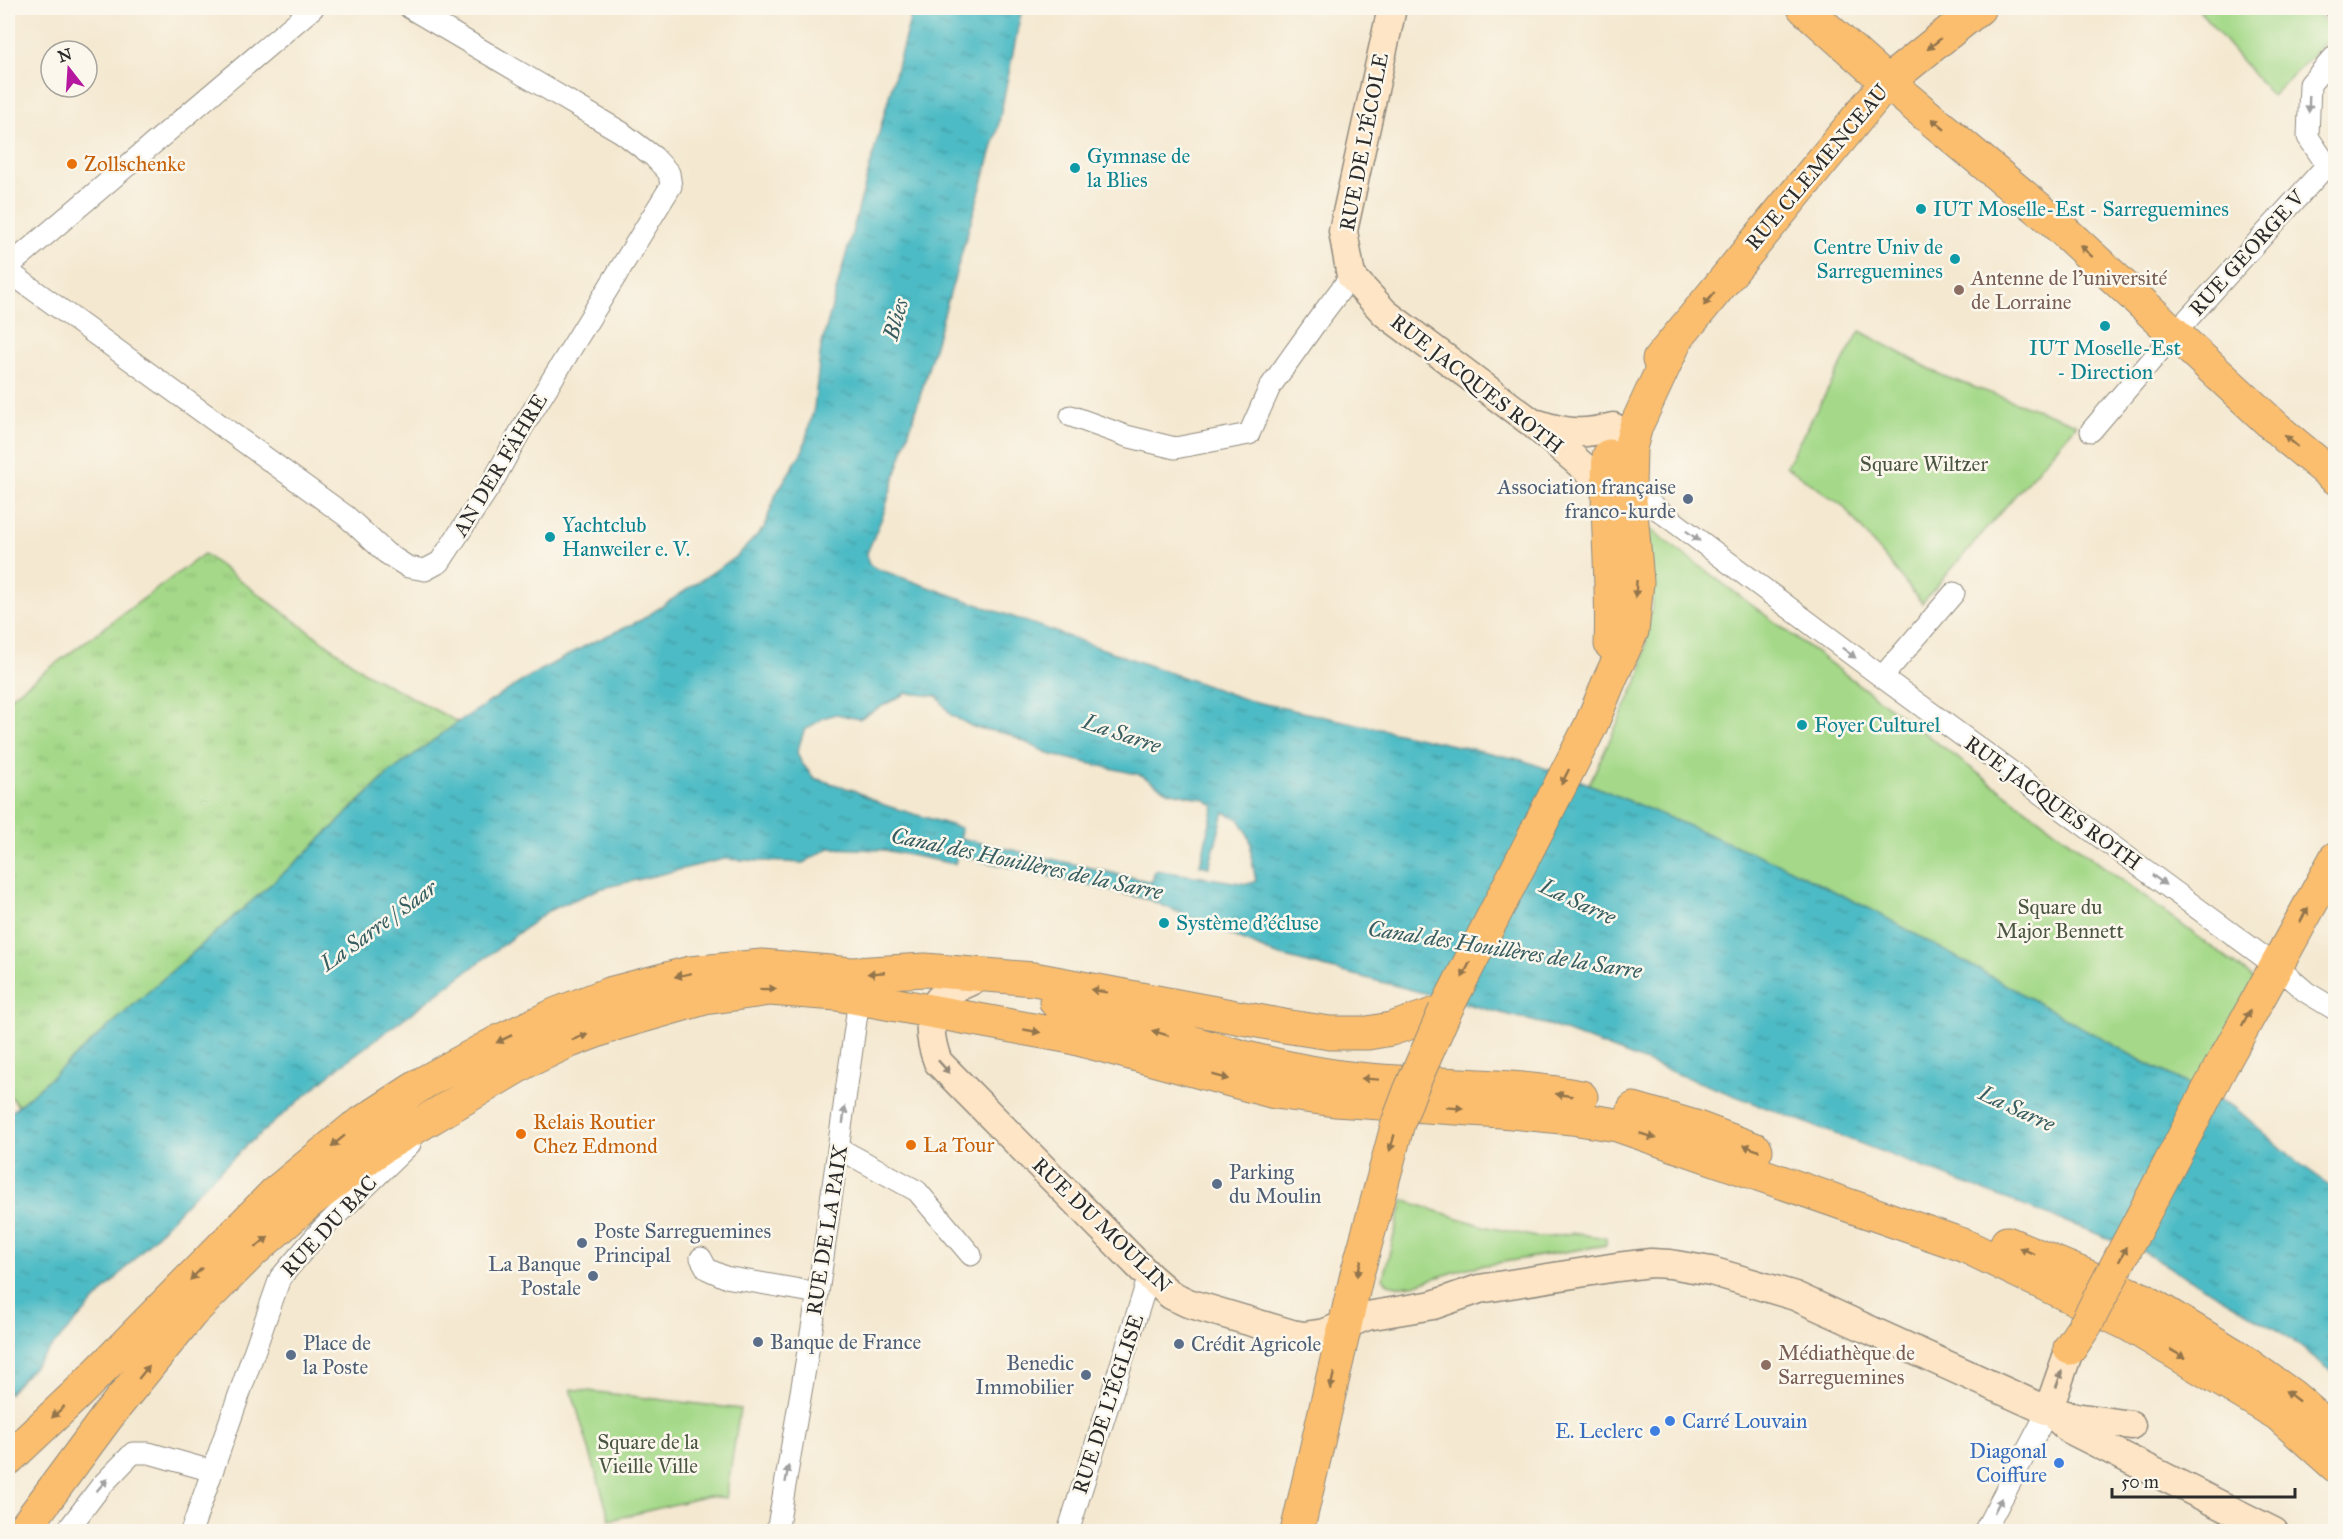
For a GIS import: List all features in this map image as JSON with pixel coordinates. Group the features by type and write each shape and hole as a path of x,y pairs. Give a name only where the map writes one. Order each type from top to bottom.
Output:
{"main road":[{"path":"1804,8 1887,82 2051,219 2285,436 2336,478"},
{"name":"RUE CLEMENCEAU","path":"1297,1532 1357,1274 1410,1091 1445,1011 1591,725 1610,679 1618,488 1613,427 1629,393 1674,344 1887,82 1979,8"},
{"name":"RUE CLEMENCEAU","path":"1618,488 1636,426 1674,344"},
{"path":"2078,1336 2219,1070 2336,858"},
{"path":"8,1459 78,1393 274,1194 354,1128 425,1082 498,1042 557,1014 609,994 690,974 762,966 808,968 852,974 901,970 1034,979 1330,1033 1368,1033 1390,1029 1445,1011"},
{"path":"935,972 1068,1005 1265,1064 1342,1077 1564,1094 1621,1106 1692,1126 1969,1227 2144,1300 2250,1366 2292,1396 2336,1434"},
{"path":"22,1532 107,1417 191,1313 255,1250 310,1201 382,1147 525,1062 567,1042 615,1024 705,998 769,989 824,993 1071,1038 1275,1092 1335,1100 1537,1114 1617,1125 1963,1245 2128,1324 2278,1414 2336,1466"}],"street":[{"path":"8,268 313,8"},
{"name":"AN DER FÄHRE","path":"8,268 16,278 346,516 386,553 408,567 425,570 440,562 492,483 527,420 671,186 669,173 654,157 621,132 410,8"},
{"name":"RUE DE L'ÉCOLE","path":"1351,276 1343,231 1392,8"},
{"path":"2331,167 2308,137 2310,84 2336,55"},
{"name":"RUE GEORGE V","path":"2091,431 2175,333 2331,167"},
{"path":"1071,416 1126,436 1175,448 1249,434 1270,387 1351,276"},
{"name":"RUE JACQUES ROTH","path":"1351,276 1384,313 1618,488 1882,677 2276,966 2306,992 2336,1010"},
{"path":"1531,422 1558,431 1581,434 1613,427"},
{"path":"1882,677 1954,592"},
{"path":"932,1012 937,1002 945,994 971,981"},
{"name":"RUE DE LA PAIX","path":"777,1532 818,1293 840,1149 859,999"},
{"name":"RUE DU MOULIN","path":"932,1012 933,1050 938,1062 1149,1276 1171,1295 1188,1303 1292,1335 1316,1335 1367,1316 1433,1305 1479,1289 1617,1267 1651,1263 1680,1265 1711,1271 1795,1296 2048,1411"},
{"name":"RUE DU BAC","path":"191,1532 280,1278 321,1230 392,1159 472,1093"},
{"path":"840,1149 917,1191 971,1255"},
{"path":"701,1258 706,1269 725,1277 818,1293"},
{"name":"RUE DE L'ÉGLISE","path":"1068,1532 1149,1276"},
{"path":"1984,1532 2048,1411 2078,1336"},
{"path":"2048,1411 2075,1418 2131,1425"},
{"path":"2048,1411 2069,1429 2274,1532"},
{"path":"66,1532 101,1486 133,1454 149,1453 212,1471"}],"green space":[{"path":"2197,8 2313,8 2335,33 2272,96"},
{"name":"Square Wiltzer","path":"1860,331 1943,376 2077,424 1922,603 1843,506 1786,466"},
{"name":"Square du Major Bennett","path":"1647,527 2264,986 2212,1096 1589,784 1641,673 1653,599"},
{"path":"204,554 366,673 458,722 388,774 303,856 19,1107 8,1093 8,699"},
{"path":"1403,1200 1483,1226 1536,1237 1571,1233 1606,1238 1606,1245 1467,1268 1413,1285 1397,1286 1388,1284 1383,1278"},
{"name":"Square de la Vieille Ville","path":"571,1389 740,1409 726,1498 708,1496 610,1520"}],"water":[{"path":"913,8 1022,8 997,132 921,393 883,515 867,553 868,563 875,568 1247,700 1522,760 1589,784 1784,866 1874,911 2142,1061 2235,1108 2299,1163 2335,1189 2335,1374 2287,1336 2142,1251 1552,1026 1277,955 1150,900 957,855 955,864 884,850 829,848 803,863 724,859 599,889 548,911 340,1066 245,1147 193,1196 8,1394 8,1115 303,856 388,774 458,722 532,675 587,645 641,620 737,556 764,528 776,494 803,450 814,408 821,347","holes":["906,693 937,696 951,715 973,727 1008,734 1052,755 1141,775 1167,791 1204,799 1214,806 1200,865 1209,867 1224,812 1239,819 1251,843 1256,881 1248,884 1155,870 1152,882 960,838 961,828 884,805 853,790 814,778 801,762 797,752 804,731 823,718 836,714 859,719"]}],"place":[{"name":"Zollschenke","path":"72,164"},
{"name":"Gymnase de la Blies","path":"1075,168"},
{"name":"IUT Moselle-Est - Sarreguemines","path":"1921,209"},
{"name":"Centre Univ de Sarreguemines","path":"1955,259"},
{"name":"Antenne de l'université de Lorraine","path":"1959,290"},
{"name":"IUT Moselle-Est - Direction","path":"2105,326"},
{"name":"Association française franco-kurde","path":"1688,499"},
{"name":"Yachtclub Hanweiler e. V.","path":"550,537"},
{"name":"Foyer Culturel","path":"1802,725"},
{"name":"Système d'écluse","path":"1164,923"},
{"name":"Relais Routier Chez Edmond","path":"521,1134"},
{"name":"La Tour","path":"911,1145"},
{"name":"Parking du Moulin","path":"1217,1184"},
{"name":"Poste Sarreguemines Principal","path":"582,1243"},
{"name":"La Banque Postale","path":"593,1276"},
{"name":"Banque de France","path":"758,1342"},
{"name":"Crédit Agricole","path":"1179,1344"},
{"name":"Place de la Poste","path":"291,1355"},
{"name":"Médiathèque de Sarreguemines","path":"1766,1365"},
{"name":"Benedic Immobilier","path":"1086,1375"},
{"name":"Carré Louvain","path":"1670,1421"},
{"name":"E. Leclerc","path":"1655,1431"},
{"name":"Diagonal Coiffure","path":"2059,1463"}],"water label":[{"name":"Blies","path":"895,319"},
{"name":"La Sarre","path":"1122,733"},
{"name":"Canal des Houillères de la Sarre","path":"1027,863"},
{"name":"La Sarre","path":"1578,901"},
{"name":"La Sarre / Saar","path":"378,925"},
{"name":"Canal des Houillères de la Sarre","path":"1505,949"},
{"name":"La Sarre","path":"2017,1108"}]}
